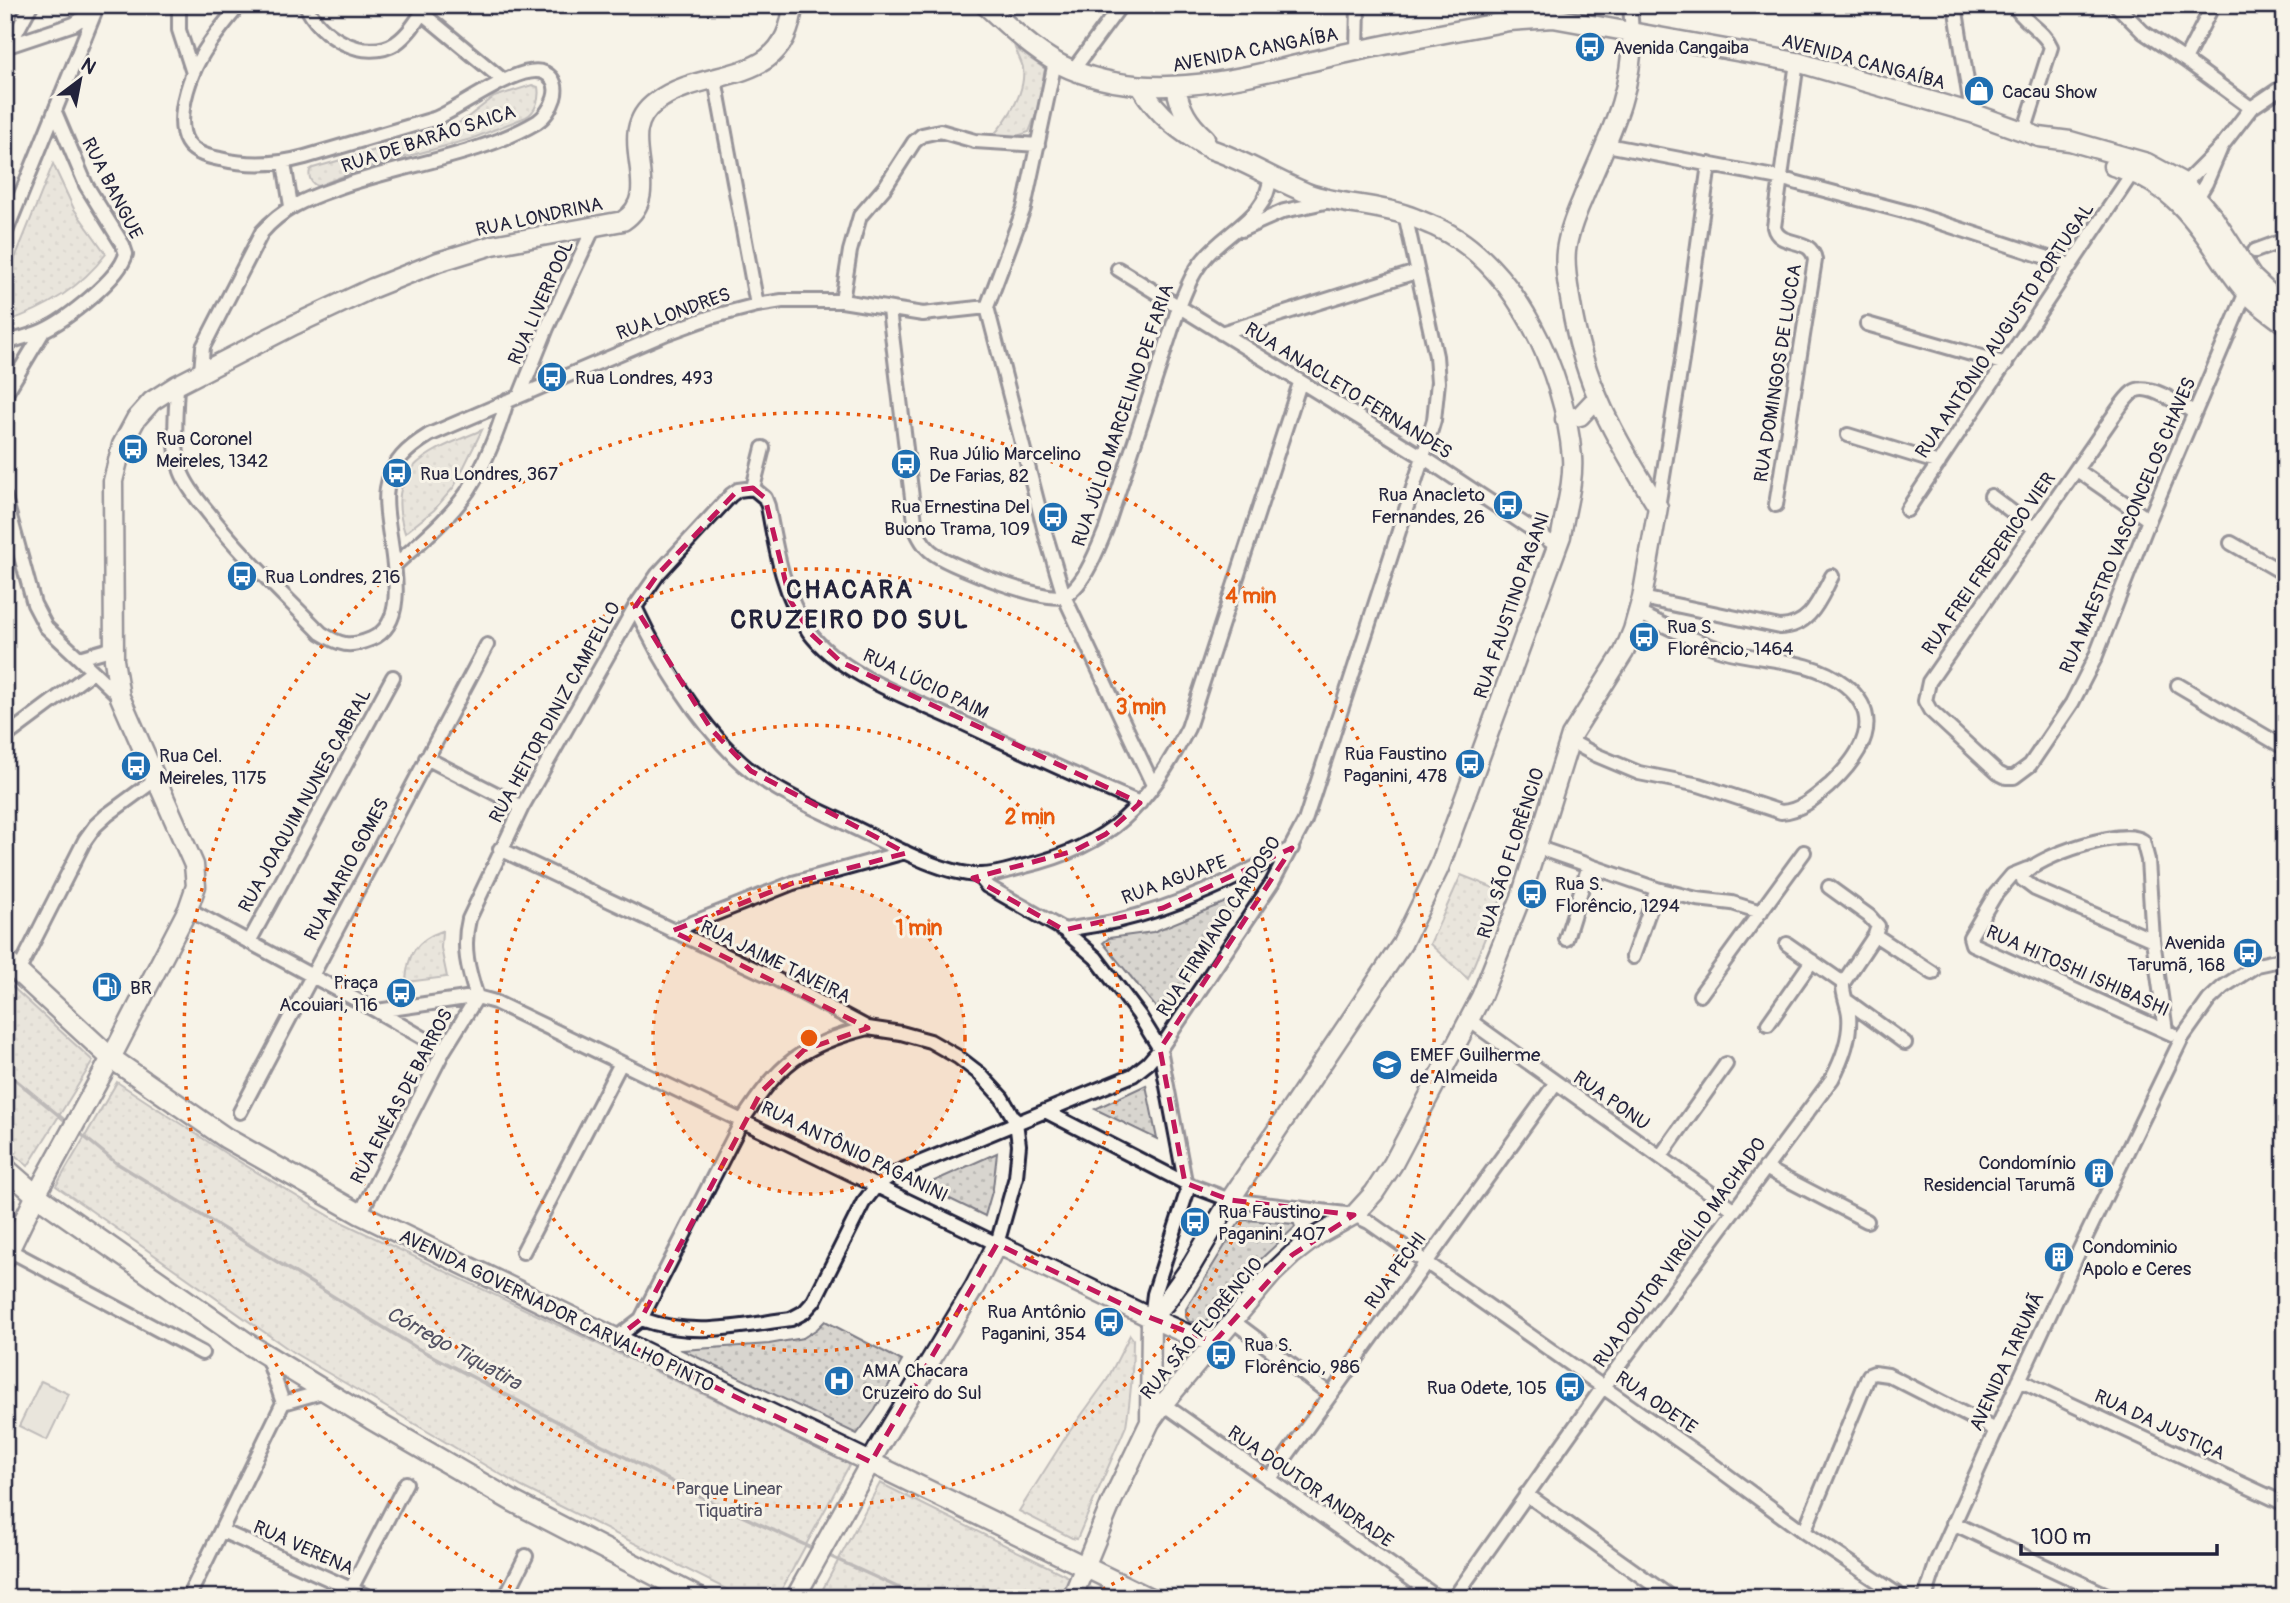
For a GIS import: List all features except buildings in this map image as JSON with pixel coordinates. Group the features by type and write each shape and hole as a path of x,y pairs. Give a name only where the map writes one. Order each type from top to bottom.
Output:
{"main road":[{"name":"AVENIDA GOVERNADOR CARVALHO PINTO","path":"11,966 111,1058 226,1138 360,1214 1149,1598"},
{"path":"5,1168 36,1195 267,1355 325,1391 514,1502 699,1598"}],"street":[{"path":"7,47 31,5"},
{"path":"179,5 179,30 193,73"},
{"name":"RUA DE BARÃO SAICA","path":"239,5 193,73 184,107 182,127 187,142 196,151 211,157 243,165 284,163 434,119 522,74 543,72 550,77 554,85 552,106 538,121 506,136 365,178 291,206"},
{"path":"306,5 318,24 335,39 371,50 383,49 395,43 408,32 424,9 504,81"},
{"name":"RUA LONDRINA","path":"7,1252 188,909 196,886 194,865 120,697 114,648 113,481 122,445 136,419 152,401 177,385 293,325 373,288 438,262 493,245 622,221 633,214 640,204 643,189 636,145 638,128 644,115 654,103 668,95 756,66 772,56 784,42 792,25 793,5"},
{"name":"AVENIDA CANGAÍBA","path":"985,5 1027,42 1055,62 1073,70 1141,87 1176,87 1237,77 1554,12 1632,33 1797,62 1972,113 2031,135 2066,152 2133,172 2162,187 2178,190"},
{"path":"1073,70 1121,5"},
{"path":"1357,5 1357,51"},
{"path":"1630,5 1632,61 1628,86 1607,145 1582,199 1566,251 1567,276 1576,339 1582,360 1623,452 1658,507"},
{"path":"1955,5 1972,113"},
{"path":"2014,5 2023,19 2047,39 2051,47 2031,135"},
{"path":"2116,5 2143,32 2251,108"},
{"path":"2185,60 2213,5"},
{"path":"7,47 74,23 98,9"},
{"path":"5,234 98,9"},
{"path":"1055,62 1024,208 987,307 1064,596 1153,785"},
{"name":"RUA DOMINGOS DE LUCCA","path":"1776,505 1815,261 1810,248 1782,239 1775,232 1779,178 1797,62"},
{"path":"715,79 757,305"},
{"path":"2178,190 2221,147 2251,108 2285,85"},
{"name":"RUA FAUSTINO PAGANI","path":"1141,87 1153,107 1180,131 1210,149 1311,194 1405,214 1440,229 1470,248 1502,280 1521,305 1551,368 1572,458 1569,494 1557,546 1439,868 1402,944 1230,1200 1190,1268 1151,1318"},
{"name":"RUA FAUSTINO PAGANI","path":"1176,87 1180,106 1188,121 1224,153"},
{"name":"RUA BANGUE","path":"5,343 44,330 69,314 119,269 126,254 123,244 86,185 55,112"},
{"path":"842,301 849,251 860,216 885,187 914,142 922,135 940,131 975,141 1038,145"},
{"name":"AVENIDA CANGAÍBA","path":"2031,135 2070,141 2147,163 2192,204 2213,217 2252,277 2285,308"},
{"path":"1607,145 1779,178 1911,214 2070,265"},
{"path":"2192,204 2221,147"},
{"path":"201,372 202,347 246,260 262,232 273,219 291,206 284,163"},
{"path":"1658,507 1682,360 1709,164"},
{"name":"RUA ANTÔNIO AUGUSTO PORTUGAL","path":"1907,509 2133,172"},
{"name":"RUA JÚLIO MARCELINO DE FARIA","path":"1064,596 1079,583 1106,529 1178,307 1191,277 1225,237 1259,209 1270,188 1270,177"},
{"name":"RUA JÚLIO MARCELINO DE FARIA","path":"1225,237 1284,211 1336,200"},
{"name":"AVENIDA CANGAÍBA","path":"2192,204 2195,220 2246,292 2285,324"},
{"name":"RUA FIRMIANO CARDOSO","path":"641,1319 663,1326 702,1330 791,1319 804,1312 814,1301 863,1203 877,1185 895,1173 1133,1075 1160,1049 1272,883 1292,848 1319,782 1434,420 1438,382 1432,332 1416,272 1405,214"},
{"name":"RUA LIVERPOOL","path":"520,395 547,328 595,225"},
{"path":"2255,251 2285,240"},
{"name":"RUA ANACLETO FERNANDES","path":"1118,269 1423,457 1557,546"},
{"path":"1221,333 1416,272"},
{"name":"RUA MAESTRO VASCONCELOS CHAVES","path":"2030,765 2071,703 2095,658 2149,520 2246,292"},
{"name":"RUA LONDRES","path":"177,385 176,445 182,473 196,498 225,535 321,633 336,643 355,646 378,636 390,622 396,600 395,565 387,514 387,487 394,465 408,448 429,435 678,329 757,305 782,301 842,301 923,314 987,307"},
{"path":"889,310 916,530 923,545 936,556 1028,593 1064,596"},
{"path":"1867,324 2006,364"},
{"name":"RUA BANGUE","path":"5,395 44,330"},
{"path":"1551,368 1566,360 1582,360"},
{"path":"635,607 673,675 711,729 751,771 809,804 905,852 937,865 978,875 1041,862 1074,851 1106,834 1140,803 1168,767 1188,728 1300,383"},
{"name":"RUA FREI FREDERICO VIER","path":"2030,765 2014,777 1998,773 1930,710 1925,701 1929,682 2132,392 2139,389 2157,393 2194,412"},
{"path":"1565,419 1580,416 1597,398"},
{"path":"395,565 433,531 467,493 497,431 506,401"},
{"path":"1848,435 1939,463"},
{"path":"753,488 763,448"},
{"path":"2077,470 2149,520"},
{"name":"RUA HEITOR DINIZ CAMPELLO","path":"477,997 466,957 465,936 469,919 522,807 635,607 658,574 731,495 746,488 753,488"},
{"name":"RUA LÚCIO PAIM","path":"753,488 765,498 768,506 790,600 810,633 841,662 888,688 1140,803"},
{"path":"1991,496 2035,529"},
{"path":"5,498 34,604 46,627 120,697"},
{"name":"RUA SÃO FLORÊNCIO","path":"1072,1598 1150,1422 1163,1404 1272,1275 1292,1255 1354,1215 1374,1193 1393,1164 1469,1020 1506,938 1570,741 1624,652 1640,605 1658,507"},
{"path":"2231,543 2285,574"},
{"path":"1640,605 1793,627 1804,621 1814,610 1832,576"},
{"path":"1570,741 1639,773 1699,785 1781,812 1793,811 1825,790 1863,746 1866,718 1863,705 1850,689 1830,675 1814,668 1722,650 1640,605"},
{"name":"RUA MARIO GOMES","path":"240,1112 486,645"},
{"path":"79,658 114,648"},
{"path":"5,737 92,671"},
{"name":"RUA JOAQUIM NUNES CABRAL","path":"249,942 393,677"},
{"path":"2178,684 2282,741"},
{"path":"426,758 522,807"},
{"path":"11,966 36,939 85,840 95,826 156,779"},
{"path":"2153,940 2035,889 2023,880 2023,875 2027,869 2052,855 2077,846 2122,838 2139,838 2145,845 2148,860 2153,940 2166,1031"},
{"path":"1536,847 1657,889 1697,899 1732,903 1761,912"},
{"name":"RUA AGUAPE","path":"1064,930 1115,921 1163,908 1207,892 1292,848"},
{"name":"RUA JAIME TAVEIRA","path":"500,849 774,978 868,1028 901,1032 930,1041 980,1074 1002,1098 1016,1122"},
{"path":"672,931 793,883 905,852"},
{"path":"1700,995 1804,852"},
{"path":"1566,939 1589,865"},
{"name":"RUA HITOSHI ISHIBASHI","path":"2027,869 2011,875 1994,895 1970,937 1972,944 2182,1038"},
{"path":"978,875 987,886 1064,930 1096,958 1116,982 1160,1049 1186,1200 1154,1294 1151,1318 1150,1422"},
{"path":"1787,944 1843,983 1875,935 1878,926 1869,916 1829,887"},
{"path":"1633,957 1657,889"},
{"path":"188,909 444,1050"},
{"path":"1875,935 1933,973"},
{"name":"AVENIDA TARUMÃ","path":"1925,1598 1953,1523 2080,1248 2182,1038 2209,1000 2223,986 2257,965 2285,959"},
{"path":"1768,1024 1812,961"},
{"name":"RUA DOUTOR VIRGÍLIO MACHADO","path":"1454,1598 1603,1387 1832,1079 1841,1061 1849,1032 1849,1013 1843,983"},
{"path":"377,1011 477,997"},
{"name":"RUA ENÉAS DE BARROS","path":"360,1214 444,1050 477,997"},
{"name":"RUA ANTÔNIO PAGANINI","path":"477,997 495,1002 1151,1318 1187,1334 1214,1342"},
{"path":"1846,1000 1905,1043"},
{"name":"RUA PONU","path":"1469,1020 1733,1209"},
{"path":"615,1339 641,1319 742,1121 761,1092 783,1066 804,1050 832,1037 868,1028"},
{"path":"523,1252 621,1063"},
{"path":"1660,1157 1726,1064"},
{"name":"RUA PECHI","path":"1269,1480 1555,1083"},
{"path":"1045,1111 1185,1184 1230,1200 1354,1215"},
{"path":"795,1598 997,1244 1016,1177 1019,1145 1016,1122"},
{"path":"1765,1168 1867,1221"},
{"name":"RUA ODETE","path":"1354,1215 1384,1230 1804,1532 1903,1598"},
{"path":"7,1252 202,1353"},
{"path":"1233,1321 1330,1394"},
{"path":"188,1598 283,1404 267,1355"},
{"path":"1804,1532 1869,1375 1888,1375 1996,1430"},
{"name":"RUA DA JUSTIÇA","path":"2019,1380 2285,1504"},
{"path":"283,1404 325,1391"},
{"name":"RUA DOUTOR ANDRADE","path":"1163,1404 1438,1598"},
{"path":"351,1589 406,1483"},
{"path":"1526,1494 1672,1598"},
{"path":"1953,1523 2113,1598"},
{"name":"RUA VERENA","path":"222,1531 371,1598"},
{"path":"505,1598 526,1556"}],"highlighted area":[{"path":"753,488 765,498 790,600 810,633 841,662 1140,803 1106,834 1074,851 973,878 1064,930 1163,908 1292,848 1160,1049 1185,1183 1230,1200 1354,1215 1292,1255 1214,1342 1151,1318 997,1244 871,1462 615,1339 641,1319 761,1092 804,1050 868,1028 672,931 793,883 906,853 751,771 711,729 635,607 658,574 738,490"}],"green space":[{"path":"1015,48 1045,69 1037,112 1029,132 991,138 1009,115 1022,87 1023,68"},
{"path":"532,85 538,87 538,100 535,108 526,117 471,139 358,170 318,186 311,180 309,175 313,168 445,130 464,120 494,97"},
{"path":"53,164 74,209 106,254 85,277 61,296 34,311 5,322 5,283"},
{"path":"482,430 454,487 434,510 405,533 400,510 400,492 406,477 416,464 430,454"},
{"path":"1461,875 1504,892 1468,979 1430,944"},
{"path":"1243,895 1163,1016 1103,943 1109,938 1153,932"},
{"path":"442,931 441,948 447,977 406,982 408,964 419,944"},
{"path":"5,980 93,1061 28,1166 5,1147"},
{"name":"Parque Linear Tiquatira","path":"117,1082 225,1153 333,1218 850,1464 777,1598 744,1598 522,1487 294,1353 56,1186"},
{"path":"1146,1085 1157,1139 1095,1109"},
{"path":"997,1153 993,1188 985,1216 923,1186"},
{"path":"1241,1221 1294,1224 1295,1227 1261,1259 1216,1314 1204,1322 1189,1322 1186,1309 1237,1226"},
{"path":"825,1321 902,1361 875,1410 857,1434 682,1350 769,1344 803,1338"},
{"path":"1130,1335 1133,1339 1133,1361 1126,1426 1077,1539 1072,1538 1019,1511 1067,1435 1107,1380"},
{"path":"41,1381 69,1394 47,1440 19,1426"},
{"path":"880,1483 1111,1598 818,1598"}],"waterway":[{"name":"Córrego Tiquatira","path":"5,1071 68,1123"},
{"name":"Córrego Tiquatira","path":"76,1130 115,1162 417,1348 707,1500 814,1549"},
{"name":"Córrego Tiquatira","path":"827,1555 921,1598"}],"place":[{"name":"Avenida Cangaiba","path":"1590,47"},
{"name":"Cacau Show","path":"1979,91"},
{"name":"Rua Londres, 493","path":"552,377"},
{"name":"Rua Coronel Meireles, 1342","path":"133,449"},
{"name":"Rua Júlio Marcelino De Farias, 82","path":"906,464"},
{"name":"Rua Londres, 367","path":"397,473"},
{"name":"Rua Anacleto Fernandes, 26","path":"1508,505"},
{"name":"Rua Ernestina Del Buono Trama, 109","path":"1053,517"},
{"name":"Rua Londres, 216","path":"242,576"},
{"name":"Rua S. Florêncio, 1464","path":"1644,637"},
{"name":"Rua Faustino Paganini, 478","path":"1470,764"},
{"name":"Rua Cel. Meireles, 1175","path":"136,766"},
{"name":"Rua S. Florêncio, 1294","path":"1532,894"},
{"name":"Avenida Tarumã, 168","path":"2248,953"},
{"name":"BR","path":"107,987"},
{"name":"Praça Acouiari, 116","path":"401,993"},
{"name":"EMEF Guilherme de Almeida","path":"1387,1065"},
{"name":"Condomínio Residencial Tarumã","path":"2099,1173"},
{"name":"Rua Faustino Paganini, 407","path":"1195,1222"},
{"name":"Condominio Apolo e Ceres","path":"2059,1257"},
{"name":"Rua Antônio Paganini, 354","path":"1109,1322"},
{"name":"Rua S. Florêncio, 986","path":"1221,1355"},
{"name":"AMA Chacara Cruzeiro do Sul","path":"839,1381"},
{"name":"Rua Odete, 105","path":"1570,1387"}],"district":[{"name":"CHACARA CRUZEIRO DO SUL","path":"850,604"}]}
